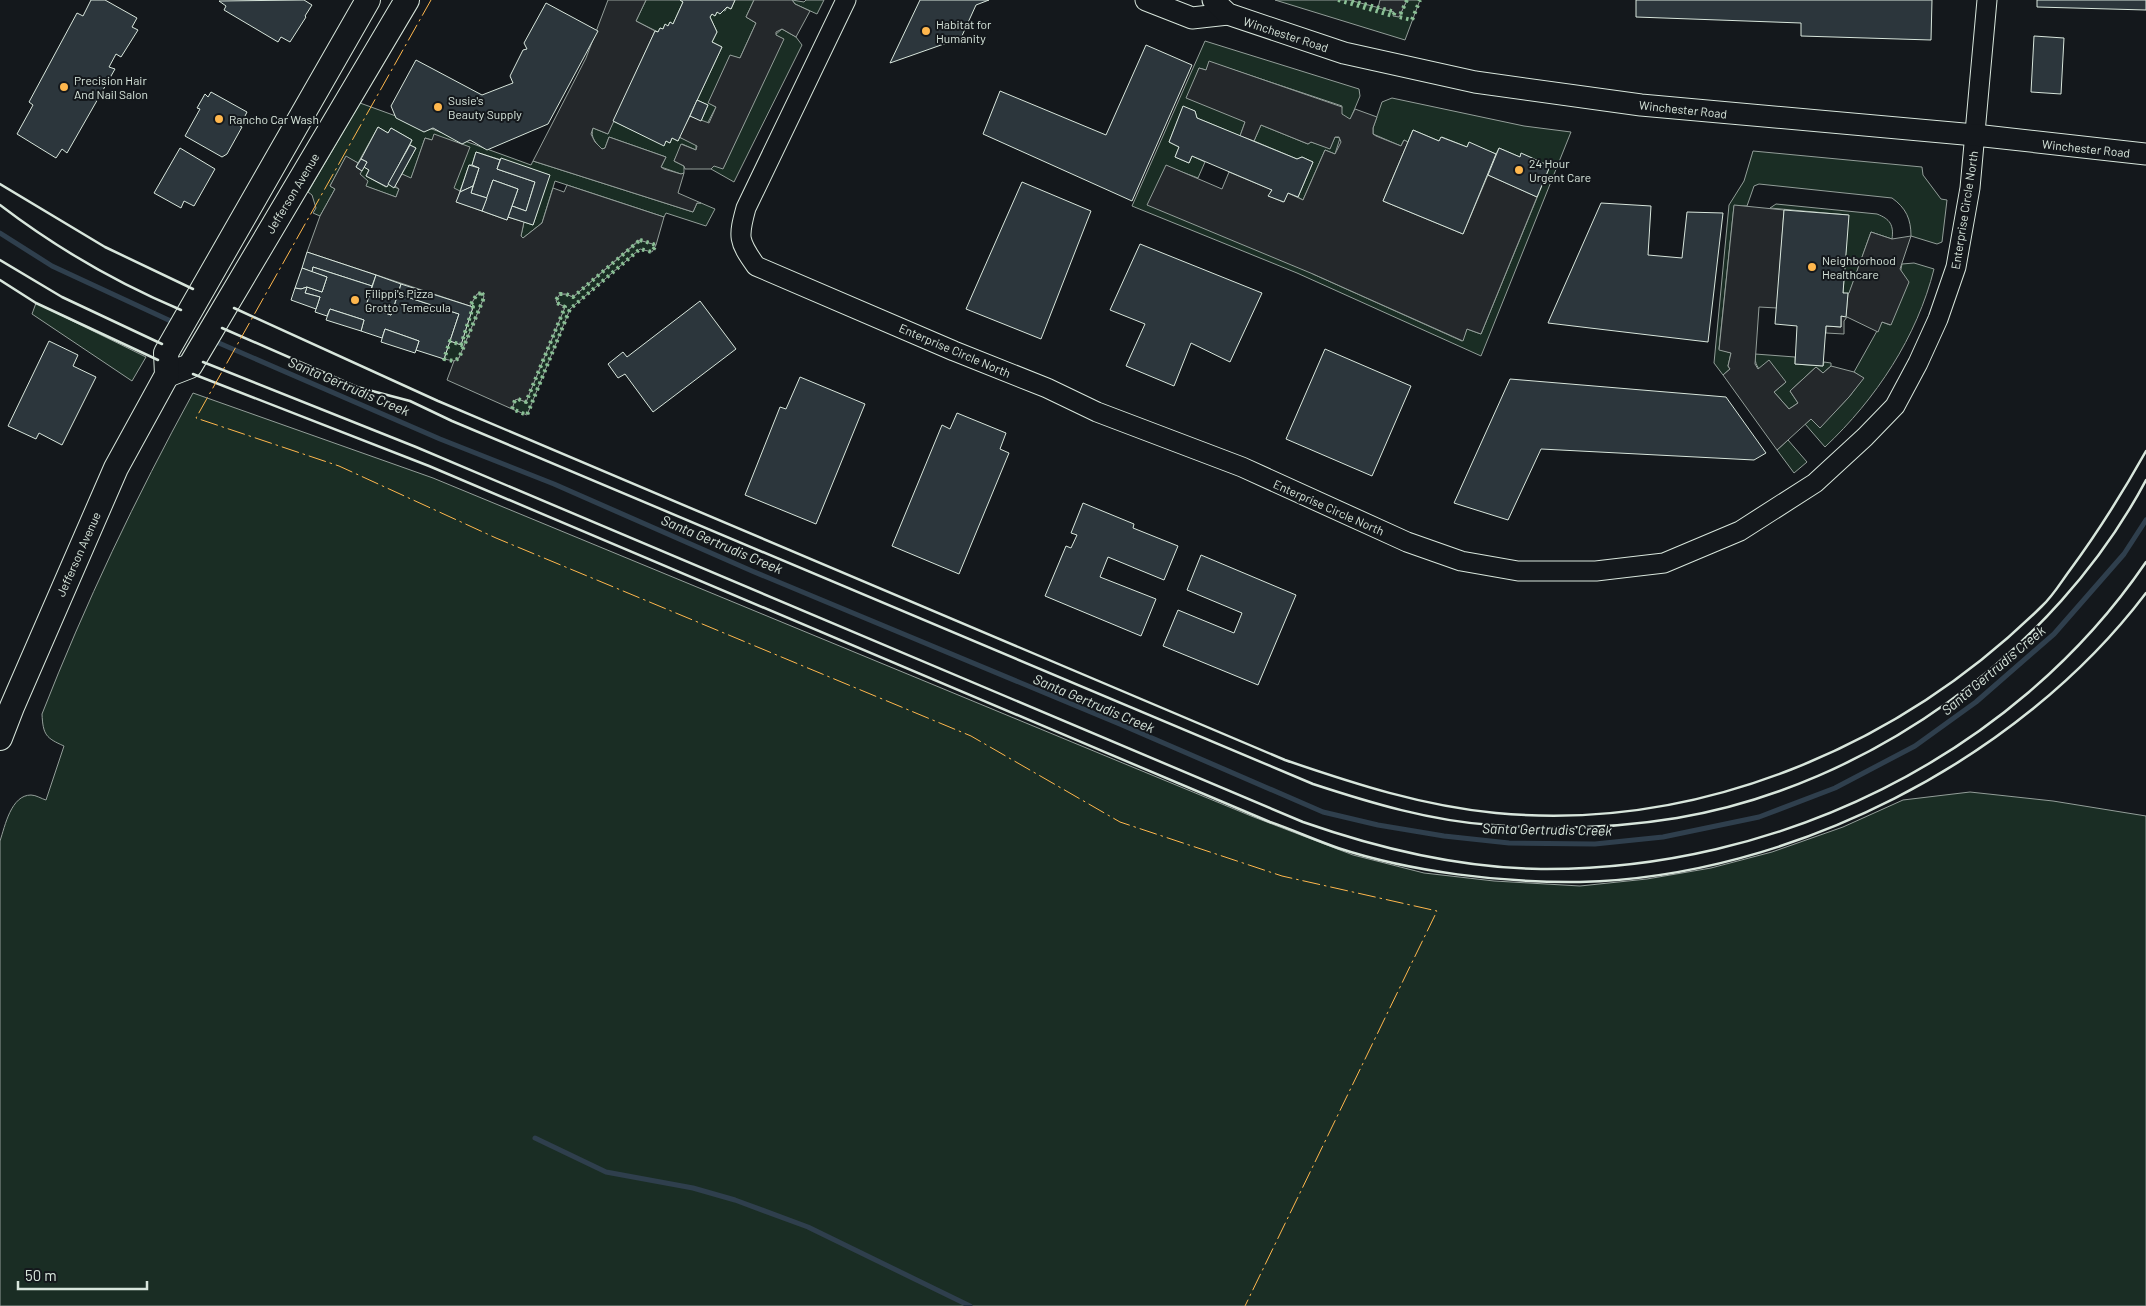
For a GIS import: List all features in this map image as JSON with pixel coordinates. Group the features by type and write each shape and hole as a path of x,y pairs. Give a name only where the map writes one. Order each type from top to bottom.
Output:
{"main road":[{"name":"Jefferson Avenue","path":"0,738 116,468 168,375 166,353 216,294 284,206 407,0"},
{"name":"Winchester Road","path":"1146,0 1192,18 1221,7 1344,53 1475,82 1641,105 1975,135 2146,154"},
{"name":"Jefferson Avenue","path":"168,375 190,366 196,355 216,294 222,252 363,8"},
{"path":"284,206 278,198 278,187 335,85 353,43 363,8"}],"street":[{"name":"Enterprise Circle North","path":"846,0 746,208 740,230 743,248 756,266 954,351 1047,388 1097,412 1242,467 1407,542 1461,561 1518,571 1596,571 1664,563 1740,531 1815,483 1865,437 1895,406 1918,363 1938,319 1956,267 1970,188 1987,0"}],"green space":[{"path":"646,0 680,0 683,2 673,24 670,22 663,29 660,28 658,32 636,21"},
{"path":"735,0 754,0 746,17 756,23 740,58 730,56 709,103 716,107 707,124 701,121 708,105 697,100 722,47 712,42 717,32 710,17 712,14 715,16 717,12 720,13 722,10 725,11 727,7 731,9"},
{"path":"792,0 804,2 806,0 824,0 817,14 795,4"},
{"path":"1275,0 1349,0 1395,12 1399,17 1407,0 1420,0 1405,40"},
{"path":"782,29 796,37 802,45 734,182 711,169 714,165 723,168 783,39 775,35"},
{"path":"1205,41 1359,89 1360,96 1350,120 1343,117 1341,112 1342,106 1210,62 1206,70 1199,68 1195,79 1245,122 1240,136 1197,118 1195,111 1183,107 1169,142 1179,147 1175,157 1189,163 1192,156 1205,162 1198,178 1166,166 1313,274 1462,341 1467,329 1481,334 1550,166 1521,154 1520,157 1499,148 1496,154 1469,143 1467,147 1442,137 1439,141 1413,130 1408,142 1404,140 1401,146 1373,134 1373,128 1382,102 1392,98 1524,126 1571,132 1481,356 1297,273 1132,206"},
{"path":"360,103 531,165 533,161 693,212 697,203 715,209 706,226 666,213 664,217 555,181 542,223 523,238 521,236 524,222 533,225 549,175 476,152 472,165 469,165 460,191 453,189 432,140 425,138 411,179 402,174 416,148 410,145 412,140 391,128 388,133 378,127 358,163 346,157 330,186 335,189 320,216 313,213 316,208 312,195 308,192"},
{"path":"613,121 664,145 666,141 670,143 672,138 678,141 679,137 696,144 696,150 682,144 674,161 684,166 684,173 681,174 661,167 666,157 609,137 605,148 602,149 593,137 593,128 608,134"},
{"path":"1261,125 1308,144 1311,142 1330,148 1335,137 1340,138 1335,154 1325,150 1303,200 1298,197 1313,162 1302,157 1297,159 1254,141"},
{"path":"1753,151 1922,167 1923,175 1941,199 1947,200 1942,242 1937,244 1911,236 1907,214 1892,198 1759,184 1754,186 1747,206 1734,206 1719,349 1731,353 1728,366 1730,369 1723,375 1714,363 1729,205 1744,181"},
{"path":"364,167 369,170 366,176 386,187 388,184 399,189 396,197 365,186 360,173"},
{"path":"1776,204 1877,214 1888,220 1892,226 1892,239 1871,232 1849,294 1843,293 1848,215 1770,208"},
{"path":"640,240 656,245 652,252 640,249 570,309 527,415 512,409 515,400 518,399 526,402 565,307 557,303 556,300 560,294 573,297"},
{"path":"1914,263 1934,269 1917,319 1892,366 1877,388 1844,428 1825,447 1805,424 1811,419 1820,427 1849,397 1863,378 1854,372 1882,322 1890,325 1902,264"},
{"path":"482,293 484,296 483,300 459,358 454,361 444,359 450,341 461,344 473,307 470,306 477,294"},
{"path":"36,303 146,357 132,381 32,314"},
{"path":"1755,354 1795,357 1795,364 1823,366 1824,362 1831,363 1831,366 1823,373 1816,367 1790,391 1798,403 1789,409 1774,392 1786,382 1760,370 1755,361"},
{"path":"193,393 433,478 1251,816 1353,855 1424,873 1494,881 1580,886 1647,879 1711,868 1772,852 1843,827 1903,800 1970,792 2053,801 2146,816 2146,1306 0,1306 0,841 10,812 18,800 24,796 31,795 46,800 64,746 49,738 43,727 42,714 112,551"},
{"path":"1788,440 1807,462 1794,473 1777,450"}],"shaded area":[{"path":"608,0 646,0 636,21 655,31 608,134 593,128 591,134 595,142 602,149 605,148 609,137 666,157 661,167 681,174 684,173 678,193 701,203 697,203 693,212 533,161 586,58"},
{"path":"754,0 792,0 795,4 810,11 796,37 782,29 776,32 776,35 784,39 723,169 714,166 711,169 685,169 684,166 674,161 681,144 696,150 697,146 679,137 690,116 709,123 716,107 708,103 730,55 740,58 756,23 746,17"},
{"path":"1380,0 1407,0 1399,17 1393,16 1394,12 1378,8"},
{"path":"1209,61 1342,107 1342,114 1350,119 1355,109 1377,117 1373,134 1401,146 1404,140 1408,142 1383,201 1463,234 1488,175 1537,197 1481,334 1467,329 1463,341 1313,274 1147,205 1166,165 1222,189 1229,172 1272,190 1269,196 1283,202 1288,193 1303,200 1325,150 1335,154 1341,142 1339,137 1335,137 1330,149 1311,142 1308,144 1261,125 1254,141 1240,136 1245,122 1186,98 1199,68 1206,70"},
{"path":"434,134 470,147 454,188 460,191 457,202 507,220 508,217 524,222 521,236 523,238 542,223 553,188 564,192 567,185 664,217 656,245 639,240 573,297 560,294 556,300 557,303 565,307 526,402 518,399 515,400 512,409 447,380 454,361 459,358 483,300 484,296 482,293 477,294 470,306 307,252 320,216 335,189 330,186 346,156 358,163 356,167 362,171 360,174 368,181 366,186 396,197 399,189 395,186 402,174 411,178 425,138 432,140"},
{"path":"1734,205 1784,210 1777,308 1759,307 1755,364 1758,369 1769,360 1786,382 1774,392 1789,409 1798,403 1790,391 1816,367 1823,373 1831,366 1854,372 1864,378 1820,428 1811,419 1777,450 1723,375 1730,369 1728,366 1731,353 1719,350"},
{"path":"1871,232 1892,239 1911,236 1900,269 1909,282 1891,325 1882,322 1878,332 1847,317 1844,321 1844,334 1826,333 1826,326 1841,327 1841,316 1846,316 1848,293"}],"building":[{"path":"91,0 105,0 137,18 132,27 138,30 121,57 116,54 109,67 115,69 67,153 62,149 56,158 17,134 33,105 29,102 77,13 83,16"},
{"path":"304,0 312,5 290,42 281,37 278,42 224,10 226,6 219,1"},
{"path":"680,0 735,0 731,9 727,7 720,14 717,12 715,16 712,14 710,17 717,32 712,42 722,47 678,141 672,138 670,143 666,141 664,146 613,121 655,31 658,32 660,28 663,29 665,24 668,26 670,22 673,24 683,2"},
{"path":"920,0 989,0 976,5 961,38 890,63"},
{"path":"1636,0 1932,0 1931,40 1801,36 1801,23 1636,17"},
{"path":"2037,0 2146,0 2146,10 2037,7"},
{"path":"546,3 598,31 548,124 487,150 470,140 462,144 433,128 424,132 396,118 391,106 416,60 482,95 513,83 510,76 523,50 527,49 524,43"},
{"path":"2034,36 2064,38 2061,94 2031,92"},
{"path":"1146,45 1192,65 1132,201 983,134 1000,91 1106,135"},
{"name":"Rancho Car Wash","path":"211,92 247,112 240,126 242,127 227,154 222,157 185,136 200,109 197,108 205,94 208,97"},
{"path":"697,100 708,105 701,121 690,116"},
{"path":"1183,106 1195,111 1197,118 1297,159 1302,157 1313,162 1298,197 1288,193 1284,202 1268,196 1272,190 1192,156 1189,163 1175,157 1179,147 1169,142"},
{"path":"378,127 388,133 391,128 412,140 387,187 366,176 369,170 364,167 367,162 361,159"},
{"path":"1413,130 1439,141 1441,137 1467,147 1469,142 1496,154 1463,234 1383,201"},
{"path":"410,145 416,148 394,188 388,184"},
{"path":"180,148 215,169 194,206 184,201 181,208 154,193"},
{"name":"24 Hour Urgent Care","path":"1499,148 1520,157 1521,153 1550,166 1537,197 1488,175"},
{"path":"476,152 500,160 497,169 535,182 526,211 512,206 518,189 493,180 487,198 471,193 479,168 472,165"},
{"path":"501,158 550,175 533,225 508,217 512,206 526,211 535,182 497,169"},
{"path":"361,159 367,162 362,171 356,167"},
{"path":"469,165 479,168 473,186 460,192"},
{"path":"493,180 518,189 507,220 482,211"},
{"path":"1022,182 1091,211 1041,339 966,309"},
{"path":"473,186 471,193 487,198 482,211 456,202 460,192"},
{"path":"1601,203 1651,206 1648,255 1682,258 1687,212 1723,213 1708,342 1548,323"},
{"name":"Neighborhood Healthcare","path":"1784,210 1849,215 1843,293 1848,293 1846,317 1841,316 1841,327 1826,326 1823,366 1795,364 1797,326 1775,324"},
{"path":"1140,244 1262,293 1230,362 1191,343 1174,386 1126,366 1145,324 1110,310"},
{"path":"307,252 376,275 372,286 313,267 312,272 302,268"},
{"path":"313,267 372,286 366,306 391,315 398,294 459,314 444,359 416,350 419,341 385,329 382,338 361,331 364,320 330,309 327,316 315,312 320,297 305,293 307,287 322,292 327,277 312,272"},
{"path":"302,268 327,277 322,292 307,287 295,288"},
{"path":"376,275 401,284 391,315 366,306"},
{"path":"401,284 473,307 461,345 450,341 459,314 398,294"},
{"path":"307,287 305,293 320,297 316,309 291,300 295,288"},
{"path":"700,301 736,349 653,412 625,374 618,378 608,364 623,352 627,357"},
{"path":"330,309 364,320 361,331 326,320"},
{"path":"385,329 419,341 415,353 381,342"},
{"path":"49,341 78,355 73,366 96,377 62,445 39,433 36,439 8,426"},
{"path":"1325,349 1411,386 1372,476 1286,439"},
{"path":"800,377 865,404 816,524 745,495 780,407 786,409"},
{"path":"1510,379 1726,397 1766,453 1754,460 1541,449 1508,520 1454,503"},
{"path":"957,413 1006,433 1000,449 1009,453 959,574 892,546 942,425 950,429"},
{"path":"1083,503 1134,524 1133,528 1178,546 1164,580 1108,557 1100,577 1156,599 1141,636 1045,596 1066,546 1071,548 1077,535 1071,533"},
{"path":"1201,555 1296,595 1258,685 1163,646 1178,610 1234,633 1242,613 1187,590"}],"waterway":[{"name":"Santa Gertrudis Creek","path":"0,233 52,266 175,323"},
{"name":"Santa Gertrudis Creek","path":"212,340 440,439 554,484 752,571 1122,725 1323,812 1378,825 1444,836 1509,843 1595,844 1663,837 1759,817 1835,788 1915,746 1976,702 2054,634 2124,554 2146,520"},
{"path":"535,1138 606,1172 693,1188 735,1200 808,1227 970,1306"}],"hedge":[{"path":"1338,0 1393,16 1395,12 1349,0"},
{"path":"1407,0 1399,17 1412,20 1420,0"},
{"path":"640,240 656,245 652,252 640,249 570,309 527,415 512,409 515,400 518,399 526,402 565,307 557,303 556,300 560,294 573,297 640,240"},
{"path":"482,293 484,296 483,300 459,358 454,361 444,359 450,341 461,345 473,307 470,306 477,294 482,293"}],"wall":[{"path":"0,184 105,247 193,289"},
{"path":"0,205 42,235 87,263 133,288 181,310"},
{"path":"0,260 62,297 162,344"},
{"path":"0,280 36,303 158,360"},
{"path":"234,308 438,401 1285,760 1389,793 1442,805 1496,813 1572,815 1646,809 1720,793 1791,770 1860,738 1925,700 1986,656 2046,602 2100,526 2146,451"},
{"path":"222,328 357,387 410,401 452,421 1313,784 1357,798 1424,815 1446,820 1492,825 1585,827 1677,818 1748,801 1818,776 1885,742 1949,702 2008,654 2061,601 2108,543 2146,480"},
{"path":"203,362 416,447 1303,822 1361,841 1420,855 1480,865 1541,869 1629,864 1716,849 1801,824 1882,789 1958,745 2028,693 2091,631 2146,562"},
{"path":"193,374 429,466 1270,822 1338,848 1396,864 1489,878 1580,882 1659,875 1739,858 1818,833 1894,799 1966,757 2034,708 2094,653 2146,593"}],"power":[{"path":"431,0 196,418 339,466 496,538 971,736 1120,822 1282,876 1437,911 1245,1306"}],"place":[{"name":"Habitat for Humanity","path":"926,31"},
{"name":"Precision Hair And Nail Salon","path":"64,87"},
{"name":"Susie's Beauty Supply","path":"438,107"},
{"name":"Rancho Car Wash","path":"219,119"},
{"name":"24 Hour Urgent Care","path":"1519,170"},
{"name":"Neighborhood Healthcare","path":"1812,267"},
{"name":"Filippi's Pizza Grotto Temecula","path":"355,300"}]}
